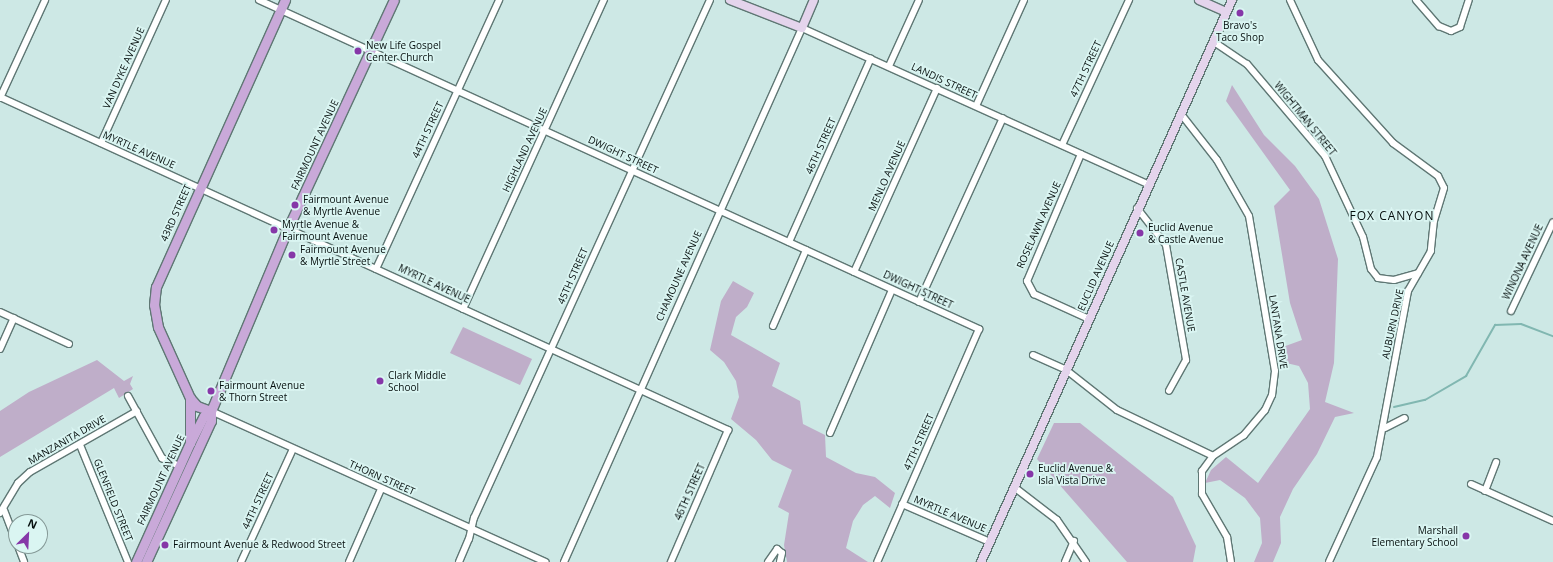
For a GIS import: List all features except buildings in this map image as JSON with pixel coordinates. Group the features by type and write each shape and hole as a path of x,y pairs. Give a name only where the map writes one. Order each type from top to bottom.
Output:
{"main road":[{"name":"43RD STREET","path":"190,443 190,398 163,341 154,305 159,277 285,0"},
{"name":"FAIRMOUNT AVENUE","path":"146,562 211,421 211,411 288,228 394,0"},
{"name":"LANDIS STREET","path":"730,0 802,28"},
{"name":"CHAMOUNE AVENUE","path":"802,28 814,0"},
{"path":"1199,0 1226,12"},
{"name":"EUCLID AVENUE","path":"981,562 1087,318 1232,0"},
{"path":"190,398 197,406 211,411"},
{"name":"FAIRMOUNT AVENUE","path":"136,562 181,467 190,443 204,416 211,411"}],"street":[{"path":"0,98 45,0"},
{"name":"VAN DYKE AVENUE","path":"101,143 166,0"},
{"name":"DWIGHT STREET","path":"259,0 979,329"},
{"name":"44TH STREET","path":"376,268 499,0"},
{"name":"HIGHLAND AVENUE","path":"463,309 604,0"},
{"name":"45TH STREET","path":"459,562 472,530 474,518 710,0"},
{"path":"889,66 919,0"},
{"path":"976,106 1024,0"},
{"name":"47TH STREET","path":"1062,145 1129,0"},
{"name":"AUBURN DRIVE","path":"1290,0 1323,66 1392,143 1434,172 1443,183 1443,198 1434,220 1431,251 1408,291 1385,428 1377,457 1329,562"},
{"path":"1416,0 1441,28 1454,31 1460,27 1469,0"},
{"name":"LANDIS STREET","path":"802,28 872,58 1148,184"},
{"name":"CHAMOUNE AVENUE","path":"564,562 719,210 802,28"},
{"name":"WIGHTMAN STREET","path":"1214,42 1247,64 1325,156 1363,237 1371,269 1378,278 1394,280 1418,272"},
{"name":"46TH STREET","path":"789,242 872,58"},
{"name":"MENLO AVENUE","path":"854,272 937,88"},
{"name":"MYRTLE AVENUE","path":"0,98 376,268 728,430"},
{"name":"LANTANA DRIVE","path":"1181,114 1216,160 1249,216 1275,371 1272,395 1265,410 1244,435 1213,456 1202,471 1200,487 1227,536 1230,562"},
{"path":"919,302 1003,118"},
{"name":"ROSELAWN AVENUE","path":"1082,154 1027,282 1034,294 1087,318"},
{"name":"CASTLE AVENUE","path":"1137,208 1162,237 1167,252 1186,360 1169,391"},
{"name":"WINONA AVENUE","path":"1511,311 1553,222"},
{"path":"772,326 806,250"},
{"path":"830,433 892,290"},
{"path":"0,312 69,344"},
{"path":"0,349 14,318"},
{"name":"47TH STREET","path":"877,562 979,329"},
{"path":"1033,356 1065,370 1117,410 1213,456"},
{"path":"128,396 162,458 181,467"},
{"name":"MANZANITA DRIVE","path":"2,512 18,483 30,472 80,445 137,411"},
{"name":"THORN STREET","path":"211,411 545,562"},
{"path":"1385,428 1405,418"},
{"name":"46TH STREET","path":"671,562 728,430"},
{"name":"GLENFIELD STREET","path":"80,445 128,562"},
{"name":"44TH STREET","path":"241,562 293,449"},
{"path":"1485,491 1496,462"},
{"path":"1471,484 1553,521"},
{"path":"1014,487 1057,520 1074,541 1086,562"},
{"path":"349,562 381,489"},
{"name":"MYRTLE AVENUE","path":"902,504 990,542"},
{"path":"2,512 8,524"},
{"path":"1065,562 1074,541"},
{"path":"768,562 776,550 782,553 780,562"}],"shaded area":[{"path":"1232,85 1264,135 1295,166 1319,199 1338,259 1334,363 1325,402 1354,413 1335,417 1317,454 1293,489 1280,517 1281,543 1273,562 1254,562 1262,543 1260,518 1245,498 1220,480 1205,483 1211,470 1226,457 1258,483 1310,409 1308,383 1299,366 1282,362 1280,348 1302,340 1290,303 1274,206 1290,190 1226,101"},
{"path":"733,281 754,293 747,307 736,317 731,335 780,363 772,386 800,401 803,424 825,435 826,457 856,473 875,477 895,493 890,508 875,496 863,505 853,521 846,548 868,562 787,562 784,545 789,513 778,507 792,470 772,460 756,440 731,419 739,397 736,381 724,362 710,350 721,301"},
{"path":"463,327 532,359 520,385 450,353"},
{"path":"97,360 124,381 133,376 130,384 133,389 119,398 114,388 0,457 0,411 29,392"},
{"path":"1054,423 1080,423 1173,497 1196,546 1193,562 1127,562 1037,459"}],"waterway":[{"path":"1394,407 1425,400 1466,376 1495,325 1521,324 1553,336"}],"place":[{"name":"Bravo's Taco Shop","path":"1240,13"},
{"name":"New Life Gospel Center Church","path":"358,51"},
{"name":"Fairmount Avenue & Myrtle Avenue","path":"295,205"},
{"name":"Myrtle Avenue & Fairmount Avenue","path":"274,230"},
{"name":"Euclid Avenue & Castle Avenue","path":"1140,233"},
{"name":"Fairmount Avenue & Myrtle Street","path":"292,255"},
{"name":"Clark Middle School","path":"380,381"},
{"name":"Fairmount Avenue & Thorn Street","path":"211,391"},
{"name":"Euclid Avenue & Isla Vista Drive","path":"1030,474"},
{"name":"Marshall Elementary School","path":"1466,536"},
{"name":"Fairmount Avenue & Redwood Street","path":"165,545"}],"district":[{"name":"FOX CANYON","path":"1392,216"}]}
